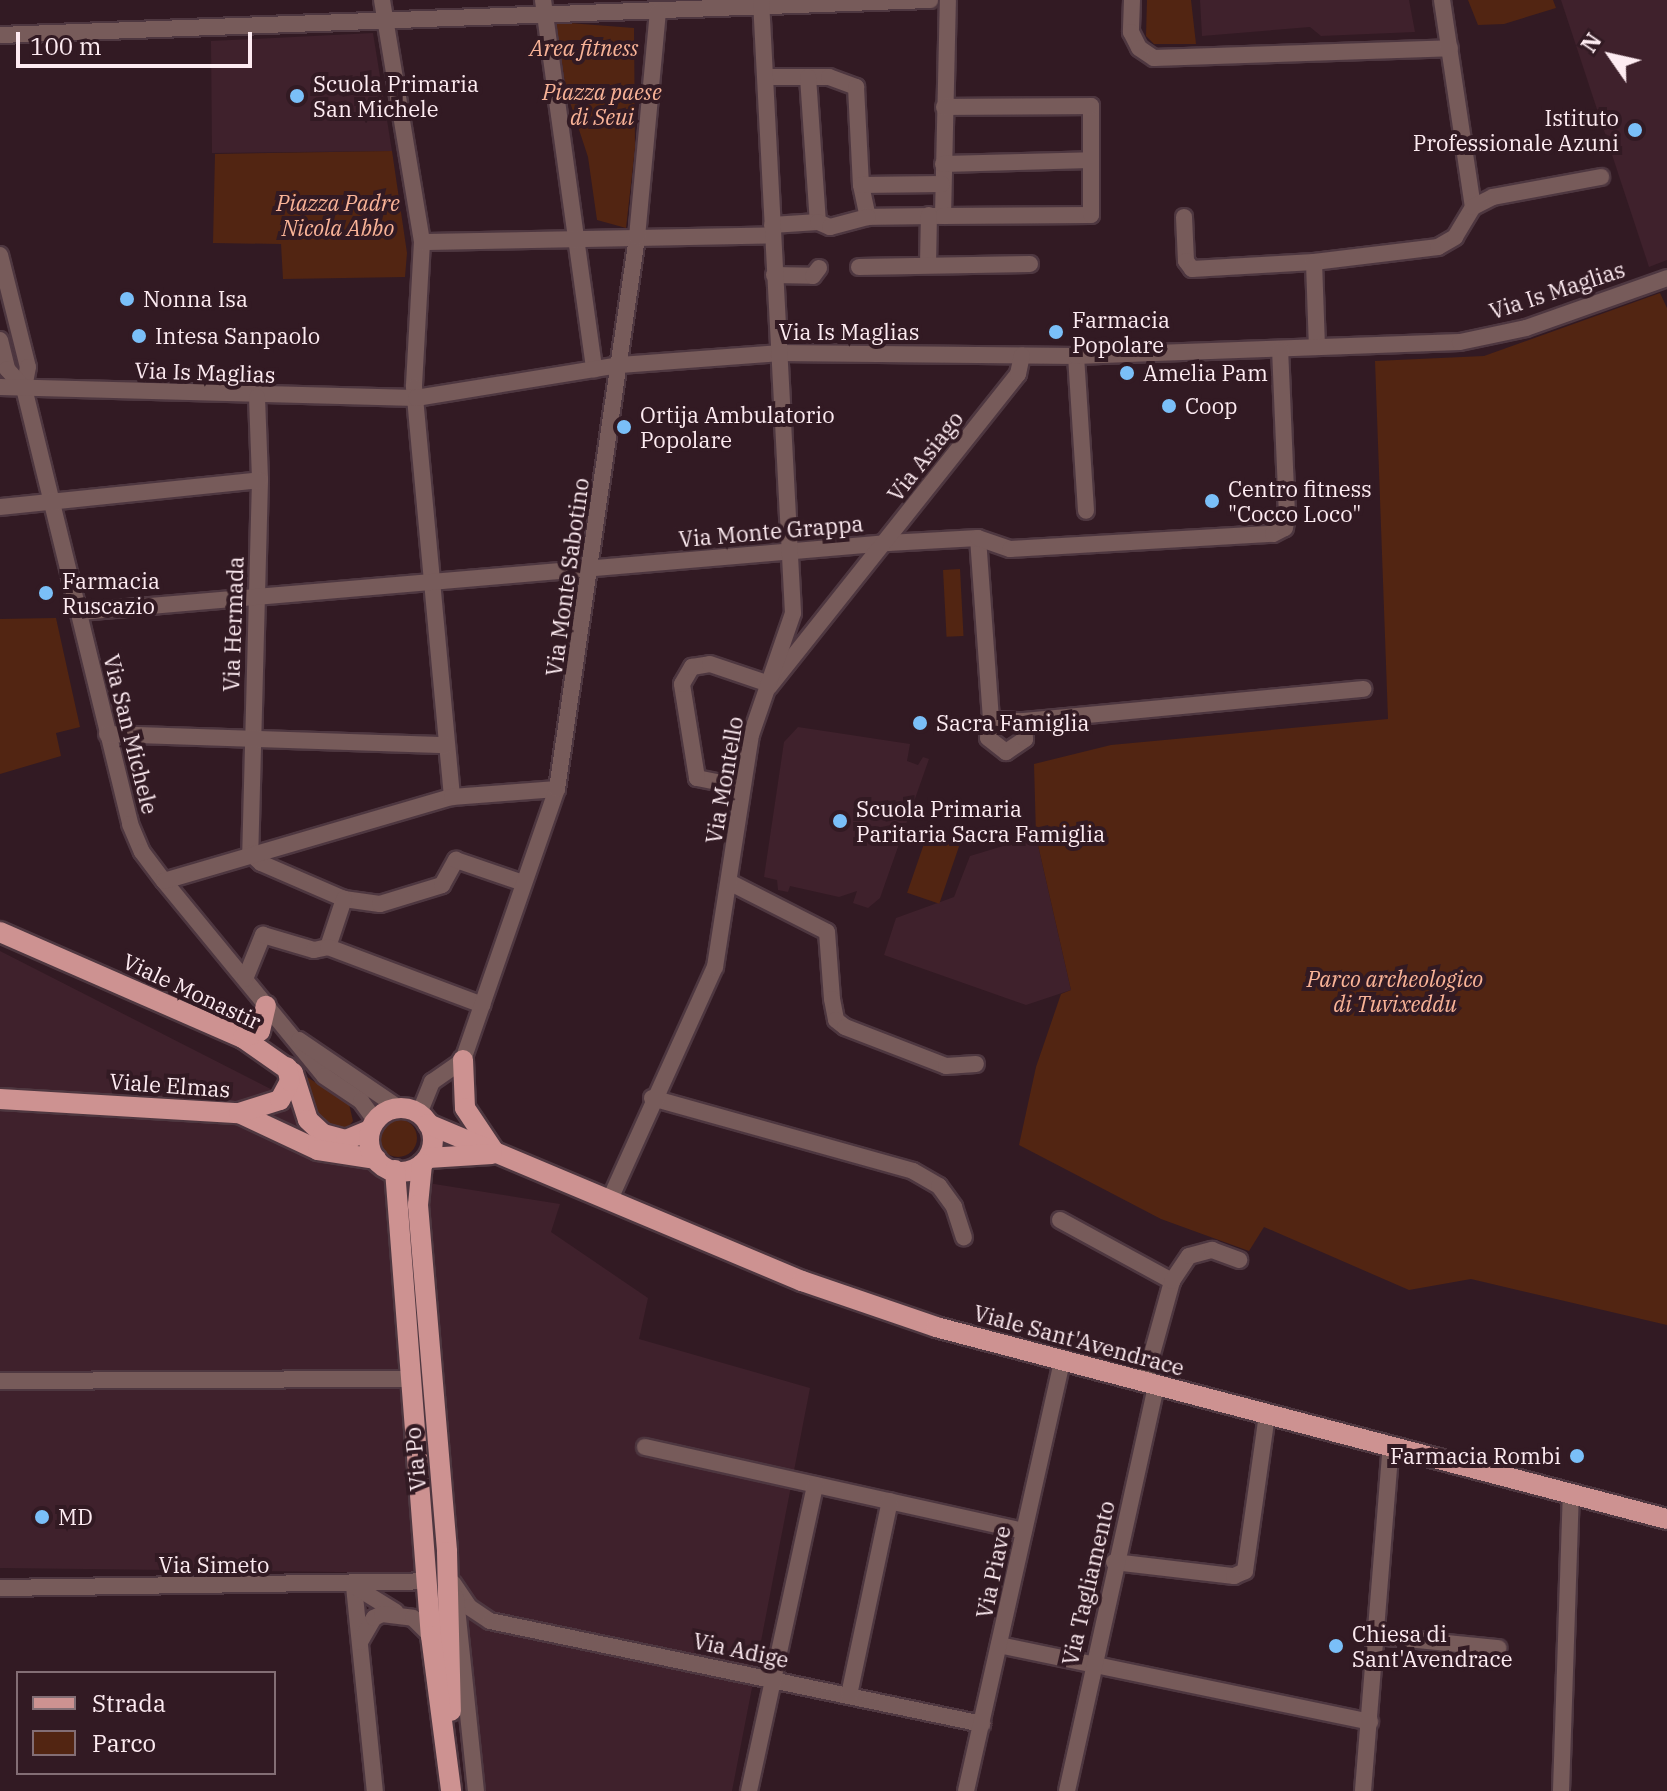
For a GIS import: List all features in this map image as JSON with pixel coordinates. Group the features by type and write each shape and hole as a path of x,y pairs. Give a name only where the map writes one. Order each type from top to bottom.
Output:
{"main road":[{"name":"Viale Monastir","path":"0,932 243,1038 287,1067"},
{"path":"243,1038 260,1031 266,1006"},
{"path":"463,1060 465,1108 496,1153"},
{"path":"239,1113 280,1100 290,1081 287,1067"},
{"path":"287,1067 300,1083 308,1120 317,1130 341,1140 399,1108 424,1119 433,1148 425,1161 395,1170 376,1159 373,1125"},
{"name":"Viale Elmas","path":"0,1099 239,1113 318,1150 376,1159"},
{"name":"Viale Sant'Avendrace","path":"424,1119 496,1153 611,1197 802,1281 936,1327 1667,1519"},
{"name":"Viale Sant'Avendrace","path":"425,1161 496,1153"},
{"name":"Via Po","path":"425,1161 418,1205 447,1555 451,1741 447,1751"},
{"name":"Via Po","path":"395,1170 431,1636 442,1742 447,1751 451,1791"}],"street":[{"path":"382,0 422,242 416,398 430,581 452,797"},
{"path":"0,35 385,19 544,6 658,12 762,2 930,0"},
{"path":"928,265 942,184 948,0"},
{"path":"1132,0 1131,32 1139,48 1154,58 1175,61 1450,48"},
{"path":"1442,0 1473,207"},
{"name":"Via Montello","path":"611,1197 652,1098 684,1044 715,967 742,787 766,687 793,613 786,550 762,2"},
{"path":"544,6 594,369"},
{"name":"Via Monte Sabotino","path":"463,1060 557,789 637,237 658,12"},
{"path":"766,77 844,80 856,87 861,185 868,217"},
{"path":"808,77 818,222"},
{"path":"422,242 637,237 772,230 818,222 830,227 868,217 1091,215 1091,106 944,107"},
{"path":"943,164 1091,160"},
{"path":"1184,217 1186,261 1192,269 1314,262 1438,247 1455,237 1473,207 1493,197 1601,177"},
{"path":"861,185 942,184"},
{"name":"Via San Michele","path":"0,255 28,367 24,388 107,734 130,824 142,852 324,1076 361,1101 373,1125"},
{"path":"1314,262 1317,347"},
{"path":"859,267 1030,264"},
{"path":"774,275 813,276 819,268"},
{"name":"Via Is Maglias","path":"0,387 257,397 416,398 620,365 778,353 1076,356 1460,342 1526,328 1667,278"},
{"name":"Via San Michele","path":"0,340 7,369 24,388"},
{"name":"Via Monte Grappa","path":"80,612 254,601 430,581 888,543 978,538 1010,549 1273,534 1285,528 1280,350"},
{"name":"Via Asiago","path":"766,687 888,543 1018,374 1022,355"},
{"path":"1076,356 1086,511"},
{"name":"Via Hermada","path":"250,853 254,601 260,480 257,397"},
{"path":"0,507 260,480"},
{"path":"978,538 991,720 988,738 1006,752 1025,739 1024,721"},
{"path":"742,787 697,778 682,684 692,667 710,664 766,687"},
{"path":"991,720 1024,721 1363,689"},
{"path":"107,734 447,745"},
{"path":"164,881 250,853 452,797 557,789"},
{"path":"250,853 261,863 344,899 380,904 442,885 456,860 523,883"},
{"path":"729,882 827,932 832,999 836,1020 845,1027 946,1066 976,1064"},
{"path":"328,947 344,899"},
{"path":"245,979 263,935 314,950 328,947 482,1005"},
{"name":"Via San Michele","path":"297,1039 399,1108"},
{"path":"424,1119 432,1082 441,1070 463,1060"},
{"path":"652,1098 913,1171 939,1186 954,1207 964,1237"},
{"path":"1060,1220 1172,1281 1199,1249 1239,1260"},
{"name":"Via Tagliamento","path":"1067,1791 1172,1281"},
{"name":"Via Piave","path":"966,1791 1062,1361"},
{"path":"0,1381 410,1379"},
{"path":"1114,1562 1234,1576 1245,1571 1267,1415"},
{"path":"1363,1791 1391,1445"},
{"path":"645,1447 1024,1531"},
{"path":"749,1791 815,1485"},
{"path":"1561,1791 1571,1494"},
{"path":"849,1695 890,1501"},
{"path":"447,1555 463,1659 476,1791"},
{"name":"Via Simeto","path":"0,1588 354,1586 428,1581"},
{"path":"453,1583 469,1607 490,1621"},
{"path":"354,1586 399,1614 419,1621 431,1636"},
{"path":"354,1586 375,1791"},
{"path":"360,1644 374,1618 399,1614"},
{"path":"463,1659 473,1629 490,1621"},
{"name":"Via Adige","path":"490,1621 982,1724"},
{"path":"1377,1636 1498,1648"},
{"path":"999,1645 1370,1722"}],"shaded area":[{"path":"1200,0 1409,0 1415,32 1321,36 1310,27 1202,36"},
{"name":"Istituto Professionale Azuni","path":"1561,0 1667,0 1667,260 1649,267"},
{"name":"Scuola Primaria San Michele","path":"373,33 392,151 212,153 211,41"},
{"name":"Scuola Primaria Paritaria Sacra Famiglia","path":"798,727 910,744 907,761 918,765 923,757 929,759 880,898 868,908 853,903 857,891 839,897 790,886 788,892 778,890 777,880 764,877 784,742"},
{"path":"1036,836 1071,990 1026,1005 884,955 896,918 954,897 970,856"},
{"path":"0,951 363,1136 368,1155 390,1177 560,1204 551,1232 648,1298 639,1339 810,1388 732,1791 481,1791 422,1573 0,1568"}],"green space":[{"path":"1147,0 1191,0 1196,44 1154,44 1146,36"},
{"path":"1468,0 1553,0 1556,8 1504,24 1478,25"},
{"path":"556,22 634,28 635,148 626,228 597,220 588,157 566,90"},
{"name":"Piazza Padre Nicola Abbo","path":"392,151 407,253 405,277 283,279 281,244 213,243 215,154"},
{"name":"Parco archeologico di Tuvixeddu","path":"1660,293 1667,308 1667,1325 1471,1279 1409,1290 1264,1227 1249,1251 1161,1219 1019,1145 1036,1067 1061,994 1071,990 1036,836 1034,764 1111,745 1388,719 1375,361 1484,356"},
{"path":"960,569 964,636 947,637 943,570"},
{"path":"56,618 80,727 56,733 61,756 0,774 0,619"},
{"path":"927,835 959,846 939,904 907,893"},
{"path":"304,1075 349,1104 353,1121 347,1128 335,1131 313,1111"},
{"path":"398,1119 412,1124 417,1138 412,1152 398,1157 384,1152 379,1138 384,1124"}],"place":[{"name":"Scuola Primaria San Michele","path":"297,96"},
{"name":"Istituto Professionale Azuni","path":"1635,130"},
{"name":"Nonna Isa","path":"127,299"},
{"name":"Farmacia Popolare","path":"1056,332"},
{"name":"Intesa Sanpaolo","path":"139,336"},
{"name":"Amelia Pam","path":"1127,373"},
{"name":"Coop","path":"1169,406"},
{"name":"Ortija Ambulatorio Popolare","path":"624,427"},
{"name":"Centro fitness \"Cocco Loco\"","path":"1212,501"},
{"name":"Farmacia Ruscazio","path":"46,593"},
{"name":"Sacra Famiglia","path":"920,723"},
{"name":"Scuola Primaria Paritaria Sacra Famiglia","path":"840,821"},
{"name":"Farmacia Rombi","path":"1577,1456"},
{"name":"MD","path":"42,1517"},
{"name":"Chiesa di Sant'Avendrace","path":"1336,1646"}],"park label":[{"name":"Area fitness","path":"584,48"},
{"name":"Piazza paese di Seui","path":"602,104"}]}
